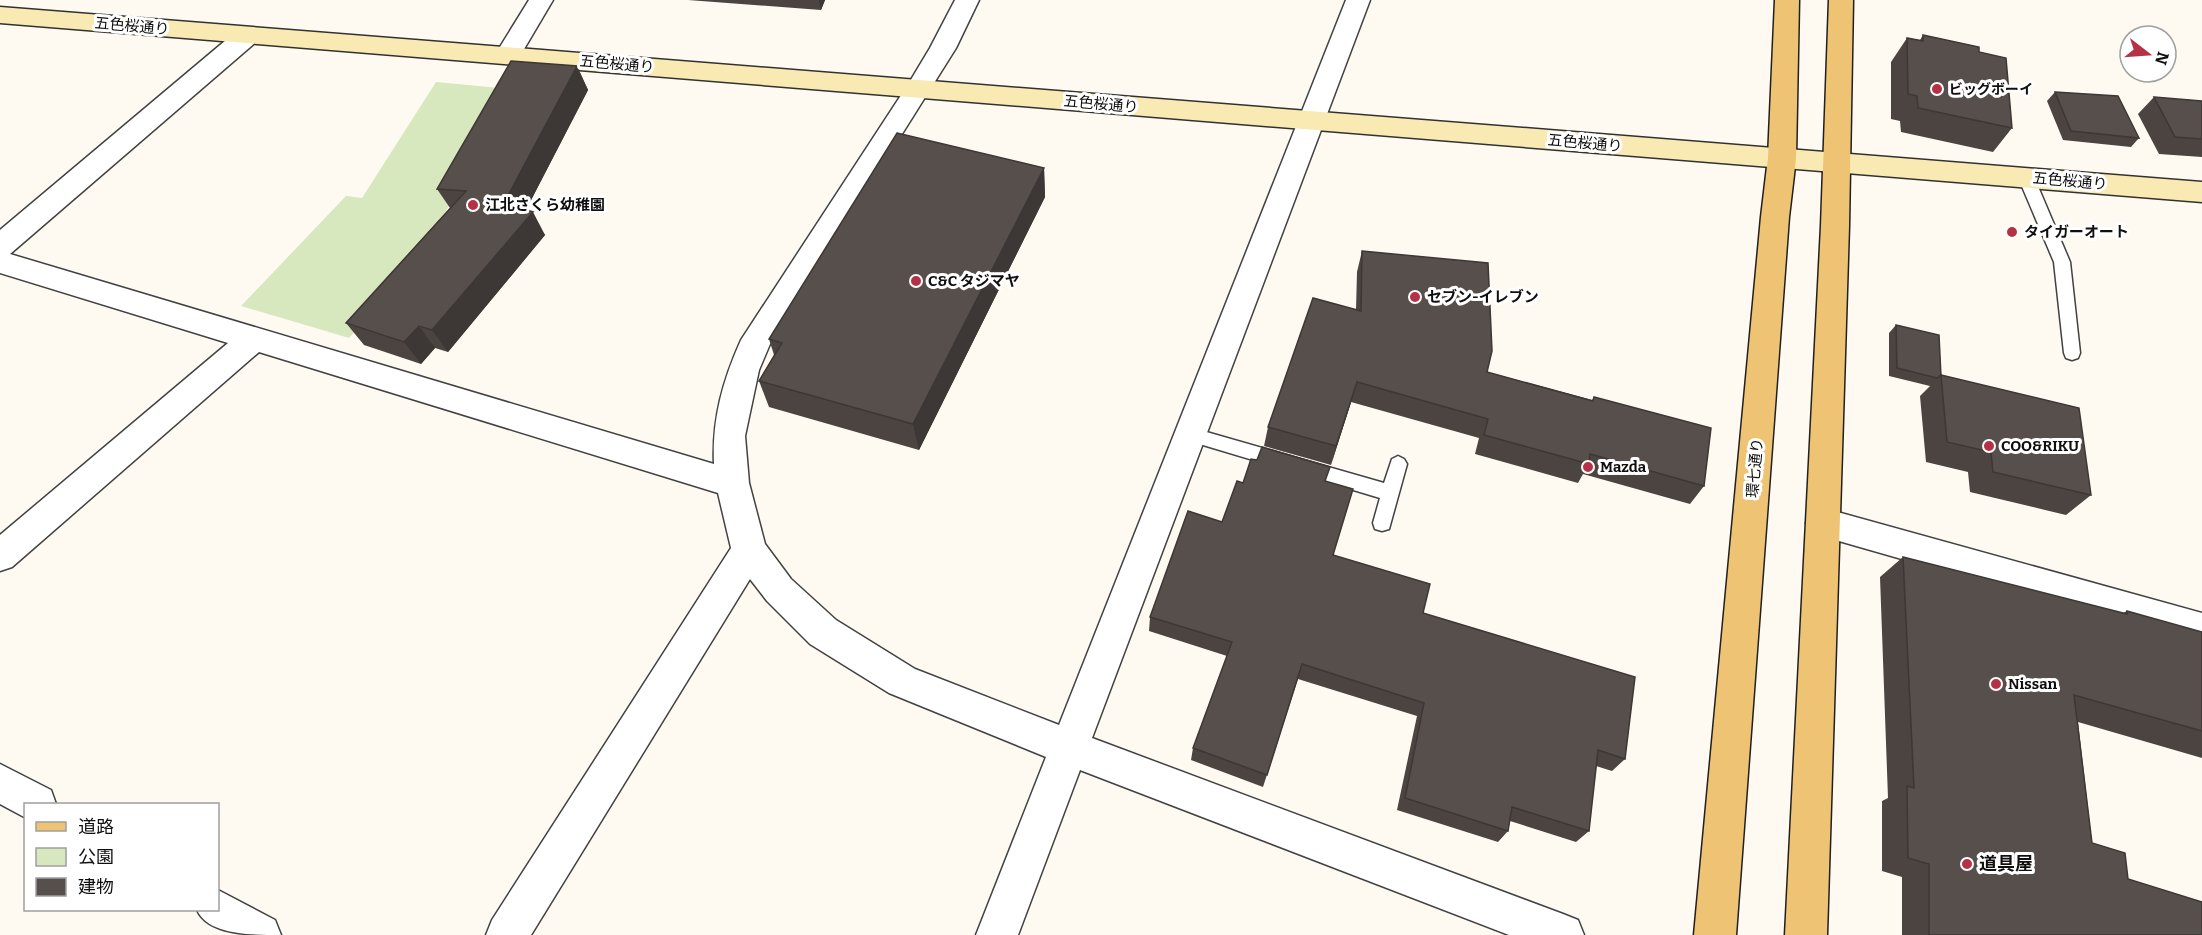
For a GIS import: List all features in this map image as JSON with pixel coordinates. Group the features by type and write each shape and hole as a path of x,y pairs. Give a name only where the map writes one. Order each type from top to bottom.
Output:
{"main road":[{"name":"環七通り","path":"1715,935 1774,229 1782,158 1787,0"},
{"path":"1806,935 1837,162 1841,0"}],"street":[{"path":"508,55 541,0"},
{"path":"967,0 943,48 918,89 756,340 743,370 729,436 732,483 749,550 786,597 823,632 902,681 1068,747 1563,935"},
{"path":"997,935 1358,0"},
{"name":"五色桜通り","path":"0,15 2202,192"},
{"path":"0,246 247,36"},
{"path":"0,262 732,483"},
{"path":"0,556 255,338"},
{"path":"1823,523 2202,629"},
{"path":"507,935 749,550"},
{"path":"0,783 35,803"},
{"path":"219,910 260,935"}],"lane":[{"path":"2026,177 2062,262 2072,353"},
{"path":"1189,434 1390,493"},
{"path":"1382,523 1398,464"}],"green space":[{"path":"436,82 510,89 444,215 447,232 349,338 241,306 346,196 362,198"}],"building":[{"path":"1923,35 1979,47 1979,52 2006,58 2012,128 1918,108 1917,96 1908,94 1907,38 1923,41"},
{"path":"511,61 577,66 504,203 533,212 432,330 419,326 404,342 346,323 466,191 437,189"},
{"path":"2055,92 2118,96 2139,138 2071,131"},
{"path":"2154,97 2202,101 2202,139 2175,137"},
{"name":"C&C タジマヤ","path":"897,133 1044,168 913,424 759,381 782,343 769,339"},
{"path":"1362,251 1488,263 1492,351 1487,372 1593,401 1594,397 1711,428 1704,486 1590,454 1589,464 1484,435 1488,419 1357,382 1336,446 1268,427 1313,298 1361,311"},
{"path":"1896,325 1939,335 1941,375 1937,378 1897,368"},
{"path":"1941,375 2079,408 2091,495 1993,472 1991,452 1947,442"},
{"path":"1262,447 1330,467 1325,481 1353,489 1333,555 1430,584 1423,613 1635,677 1625,759 1598,750 1589,831 1512,807 1508,831 1405,798 1424,703 1302,664 1267,775 1193,748 1232,642 1150,617 1188,511 1222,522 1237,481 1243,483 1251,459 1257,460"},
{"path":"1903,557 2127,614 2127,611 2202,632 2202,731 2074,695 2092,843 2125,853 2128,879 2202,902 2202,935 1929,935 1929,864 1908,858 1907,786 1914,788"}],"place":[{"name":"ビッグボーイ","path":"1937,89"},
{"name":"江北さくら幼稚園","path":"473,205"},
{"name":"タイガーオート","path":"2012,232"},
{"name":"C&C タジマヤ","path":"916,281"},
{"name":"セブン-イレブン","path":"1415,297"},
{"name":"COO&RIKU","path":"1989,446"},
{"name":"Mazda","path":"1588,467"},
{"name":"Nissan","path":"1996,684"},
{"name":"道具屋","path":"1967,864"}]}
